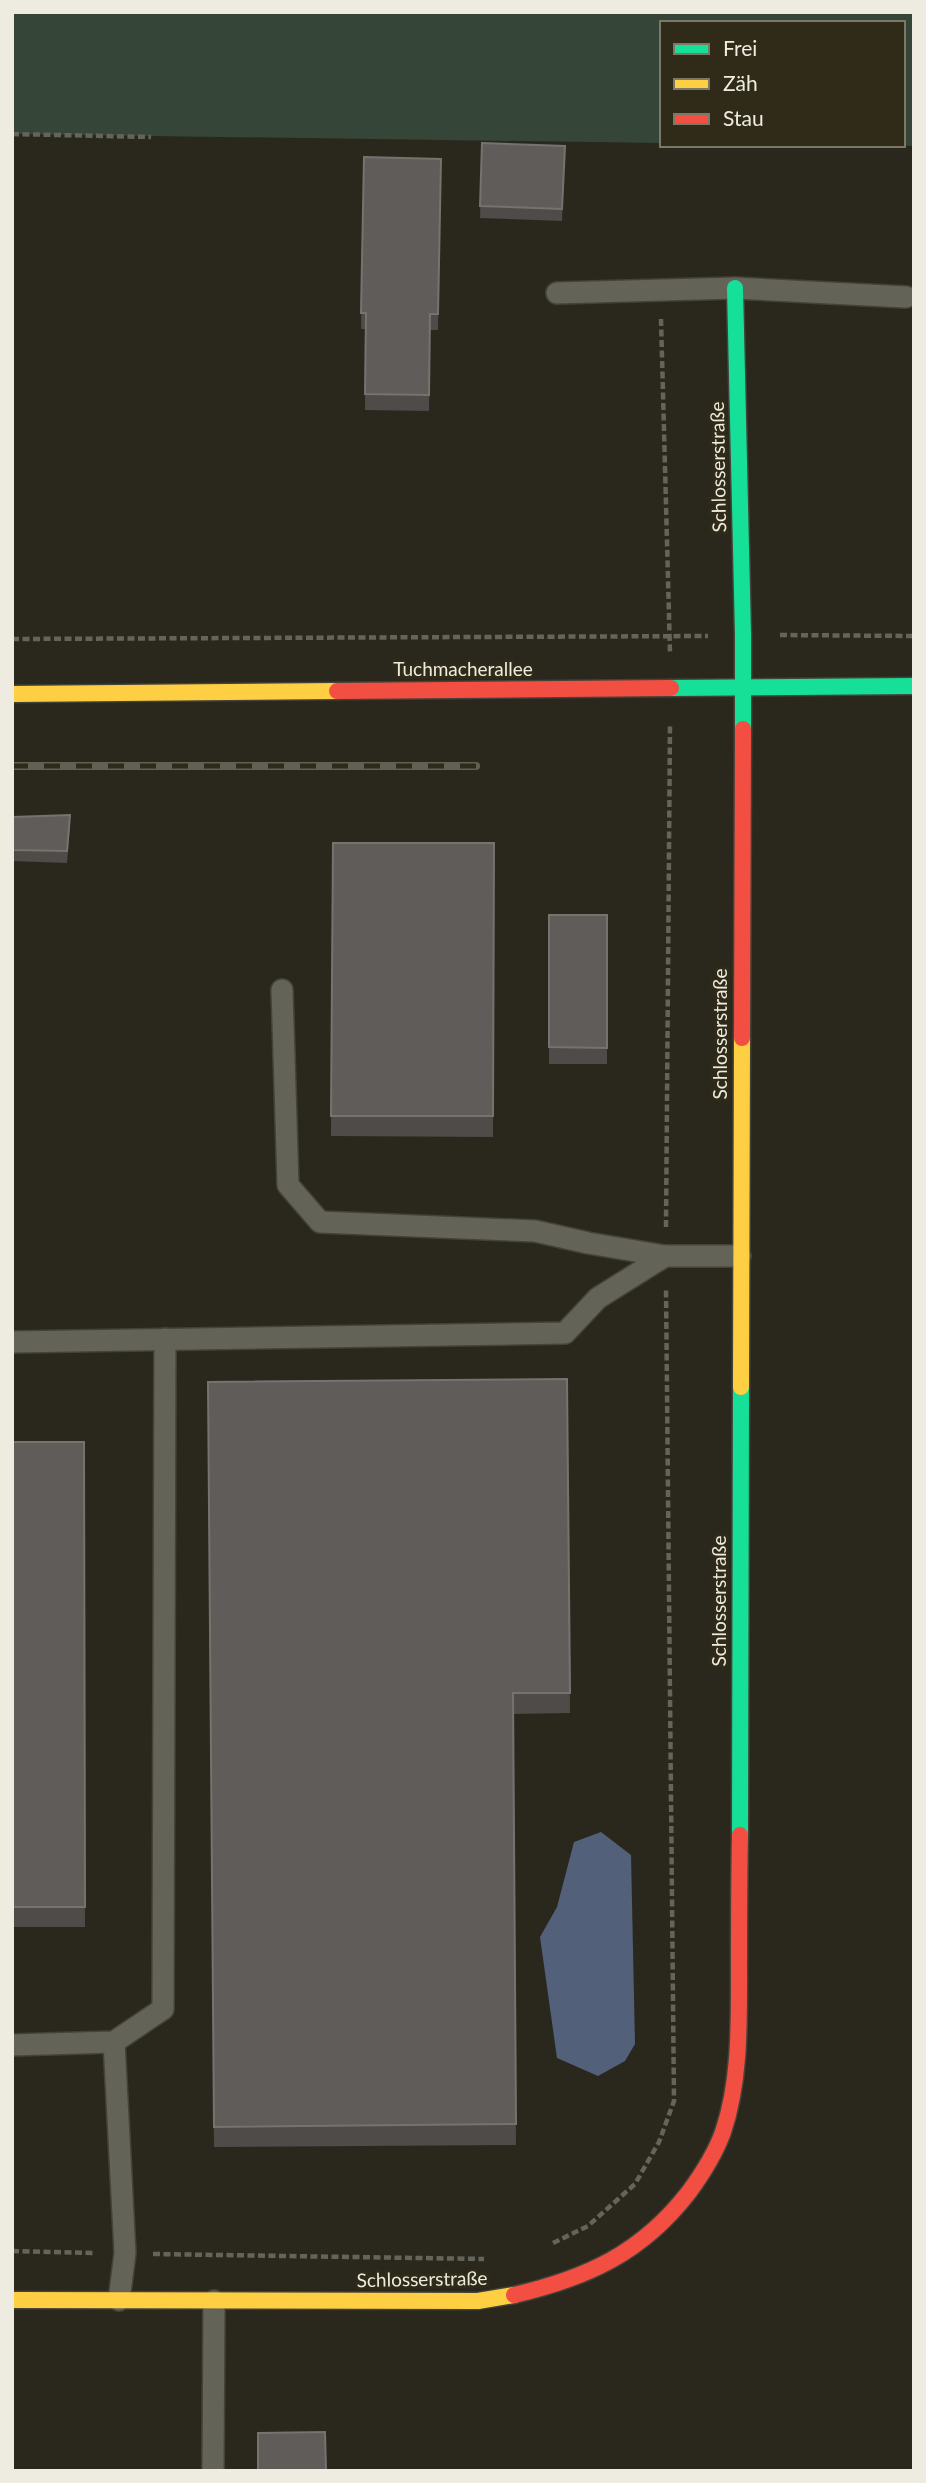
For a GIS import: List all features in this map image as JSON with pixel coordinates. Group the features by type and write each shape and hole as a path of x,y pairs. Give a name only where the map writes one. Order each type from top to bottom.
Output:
{"street":[{"name":"Schlosserstraße","path":"12,2300 478,2301 509,2297 598,2270 641,2243 680,2206 718,2146 732,2093 739,2024 743,635 735,288"},
{"name":"Tuchmacherallee","path":"12,694 914,686"}],"lane":[{"path":"557,293 735,288 906,297"},
{"path":"282,990 288,1185 320,1222 535,1231 665,1256 740,1256"},
{"path":"12,1342 565,1333 598,1298 665,1256"},
{"path":"12,2045 114,2042 163,2009 165,1339"},
{"path":"114,2042 125,2253 119,2300"},
{"path":"213,2471 214,2301"}],"path":[{"path":"12,134 151,137"},
{"path":"547,2245 588,2226 635,2184 659,2142 674,2101 665,1256 670,688 660,291"},
{"path":"12,639 914,636"},
{"path":"12,2251 484,2259 497,2257"}],"green space":[{"path":"12,12 914,12 914,146 905,146 905,21 660,21 660,143 12,134"}],"water":[{"path":"601,1832 631,1855 635,2044 625,2061 598,2076 557,2058 540,1937 557,1907 574,1842"}],"building":[{"path":"482,143 565,146 562,209 480,206"},
{"path":"364,157 441,159 438,314 430,314 429,395 365,394 366,313 361,313"},
{"path":"70,815 67,851 12,850 13,817"},
{"path":"333,843 494,843 493,1116 331,1116"},
{"path":"549,915 607,915 607,1048 549,1047"},
{"path":"567,1379 570,1693 513,1693 516,2124 214,2127 208,1382"},
{"path":"12,1442 84,1442 85,1907 12,1907"},
{"path":"325,2432 326,2471 258,2471 258,2433"}],"railway":[{"path":"12,766 476,766"}],"traffic: fast":[{"path":"735,288 743,729"},
{"path":"671,688 914,686"},
{"path":"740,1835 741,1387"}],"traffic: slow":[{"path":"12,694 337,691"},
{"path":"741,1387 742,1038"},
{"path":"12,2300 478,2301 514,2295"}],"traffic: jam":[{"path":"337,691 671,688"},
{"path":"742,1038 743,729"},
{"path":"514,2295 589,2271 632,2247 671,2213 694,2185 716,2148 729,2113 737,2054 740,1835"}]}
